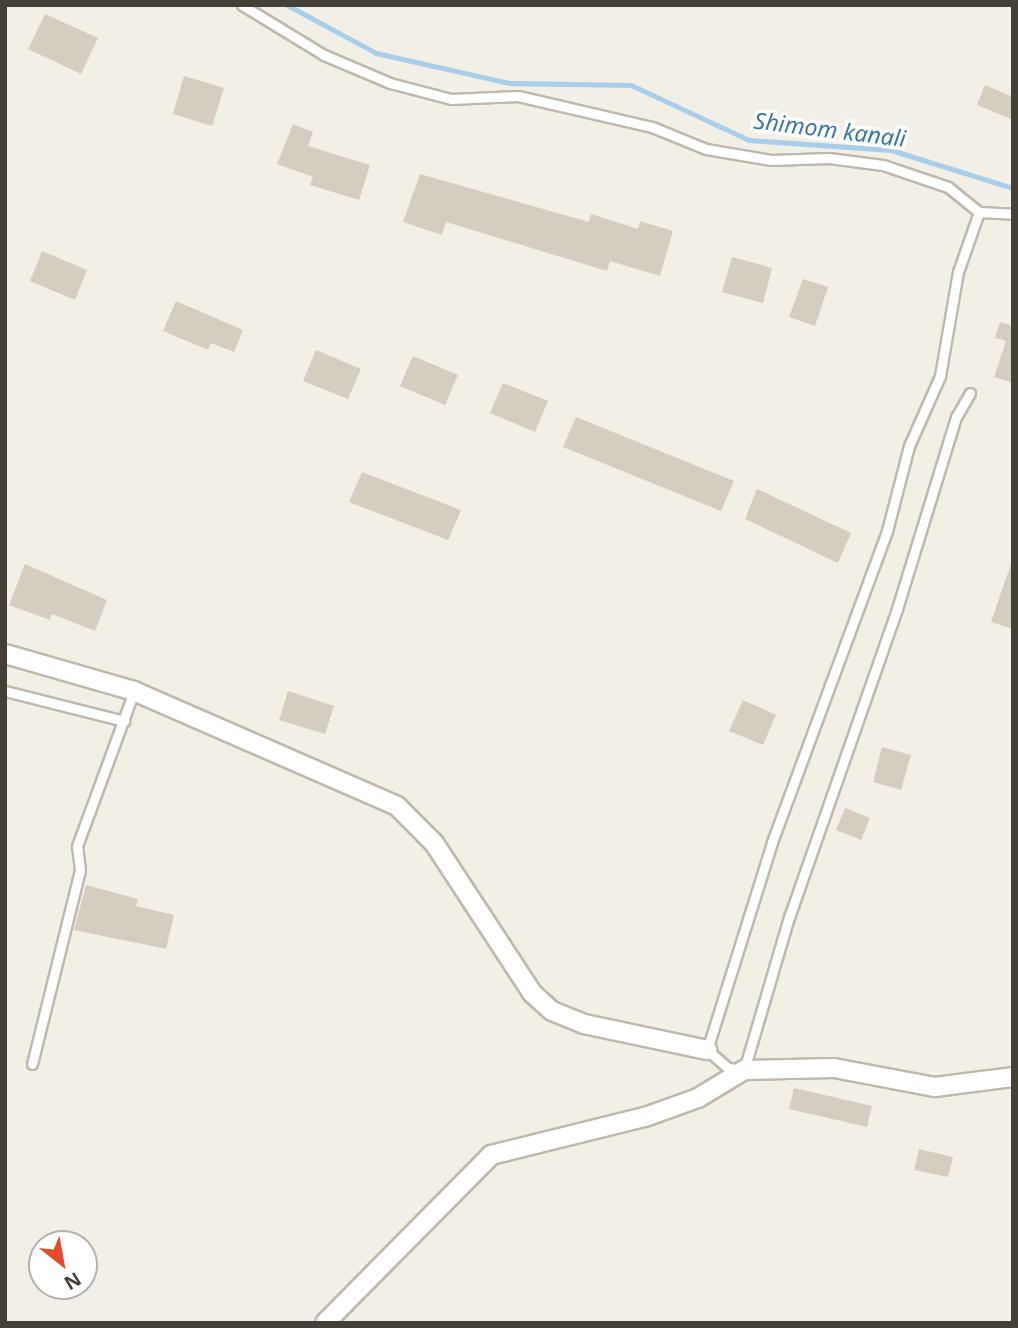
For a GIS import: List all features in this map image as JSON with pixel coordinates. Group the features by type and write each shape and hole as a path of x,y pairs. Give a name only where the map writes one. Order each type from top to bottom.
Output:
{"street":[{"path":"5,654 134,691 397,806 434,843 532,993 552,1011 584,1024 707,1050"},
{"path":"325,1323 491,1155 645,1117 698,1098 744,1070 834,1068 935,1087 1013,1077"}],"lane":[{"path":"242,5 324,55 390,83 450,99 518,96 652,127 706,149 771,160 829,158 883,165 948,187 979,212 1013,214"},
{"path":"970,394 956,417 897,610 789,917 744,1070 728,1069 707,1050 772,842 887,531 909,446 940,376 958,272 979,212"},
{"path":"5,691 124,721"},
{"path":"32,1064 80,870 77,846 134,691"}],"building":[{"path":"45,14 98,38 81,74 28,49"},
{"path":"184,76 224,88 212,126 173,114"},
{"path":"985,85 1013,97 1013,120 977,105"},
{"path":"293,124 313,132 308,146 370,165 359,200 310,185 313,177 277,164"},
{"path":"420,174 589,222 591,214 638,229 640,221 673,231 660,276 610,261 607,271 446,222 442,235 403,222"},
{"path":"42,251 87,270 75,300 30,281"},
{"path":"732,257 772,268 763,303 722,292"},
{"path":"803,279 828,287 815,326 789,317"},
{"path":"176,301 243,330 234,352 211,343 208,350 163,331"},
{"path":"1000,322 1013,326 1013,383 994,377 1006,341 995,338"},
{"path":"316,350 361,369 348,399 303,381"},
{"path":"413,356 458,375 445,405 400,386"},
{"path":"503,383 548,401 535,432 490,413"},
{"path":"576,417 734,481 721,511 563,447"},
{"path":"362,472 461,510 448,540 349,502"},
{"path":"757,489 851,533 838,563 745,519"},
{"path":"25,564 107,600 95,631 52,614 50,620 9,605"},
{"path":"1013,564 1013,629 991,622"},
{"path":"288,691 334,706 325,734 279,720"},
{"path":"743,700 776,715 763,745 729,731"},
{"path":"882,747 911,755 901,790 873,782"},
{"path":"845,808 870,818 861,840 836,830"},
{"path":"86,885 138,899 136,906 174,915 166,949 74,930"},
{"path":"794,1088 872,1106 867,1127 789,1109"},
{"path":"919,1149 953,1157 948,1177 914,1170"}],"waterway":[{"name":"Shimom kanali","path":"287,5 376,53 509,83 631,85 749,140 891,150 1013,188"}]}
